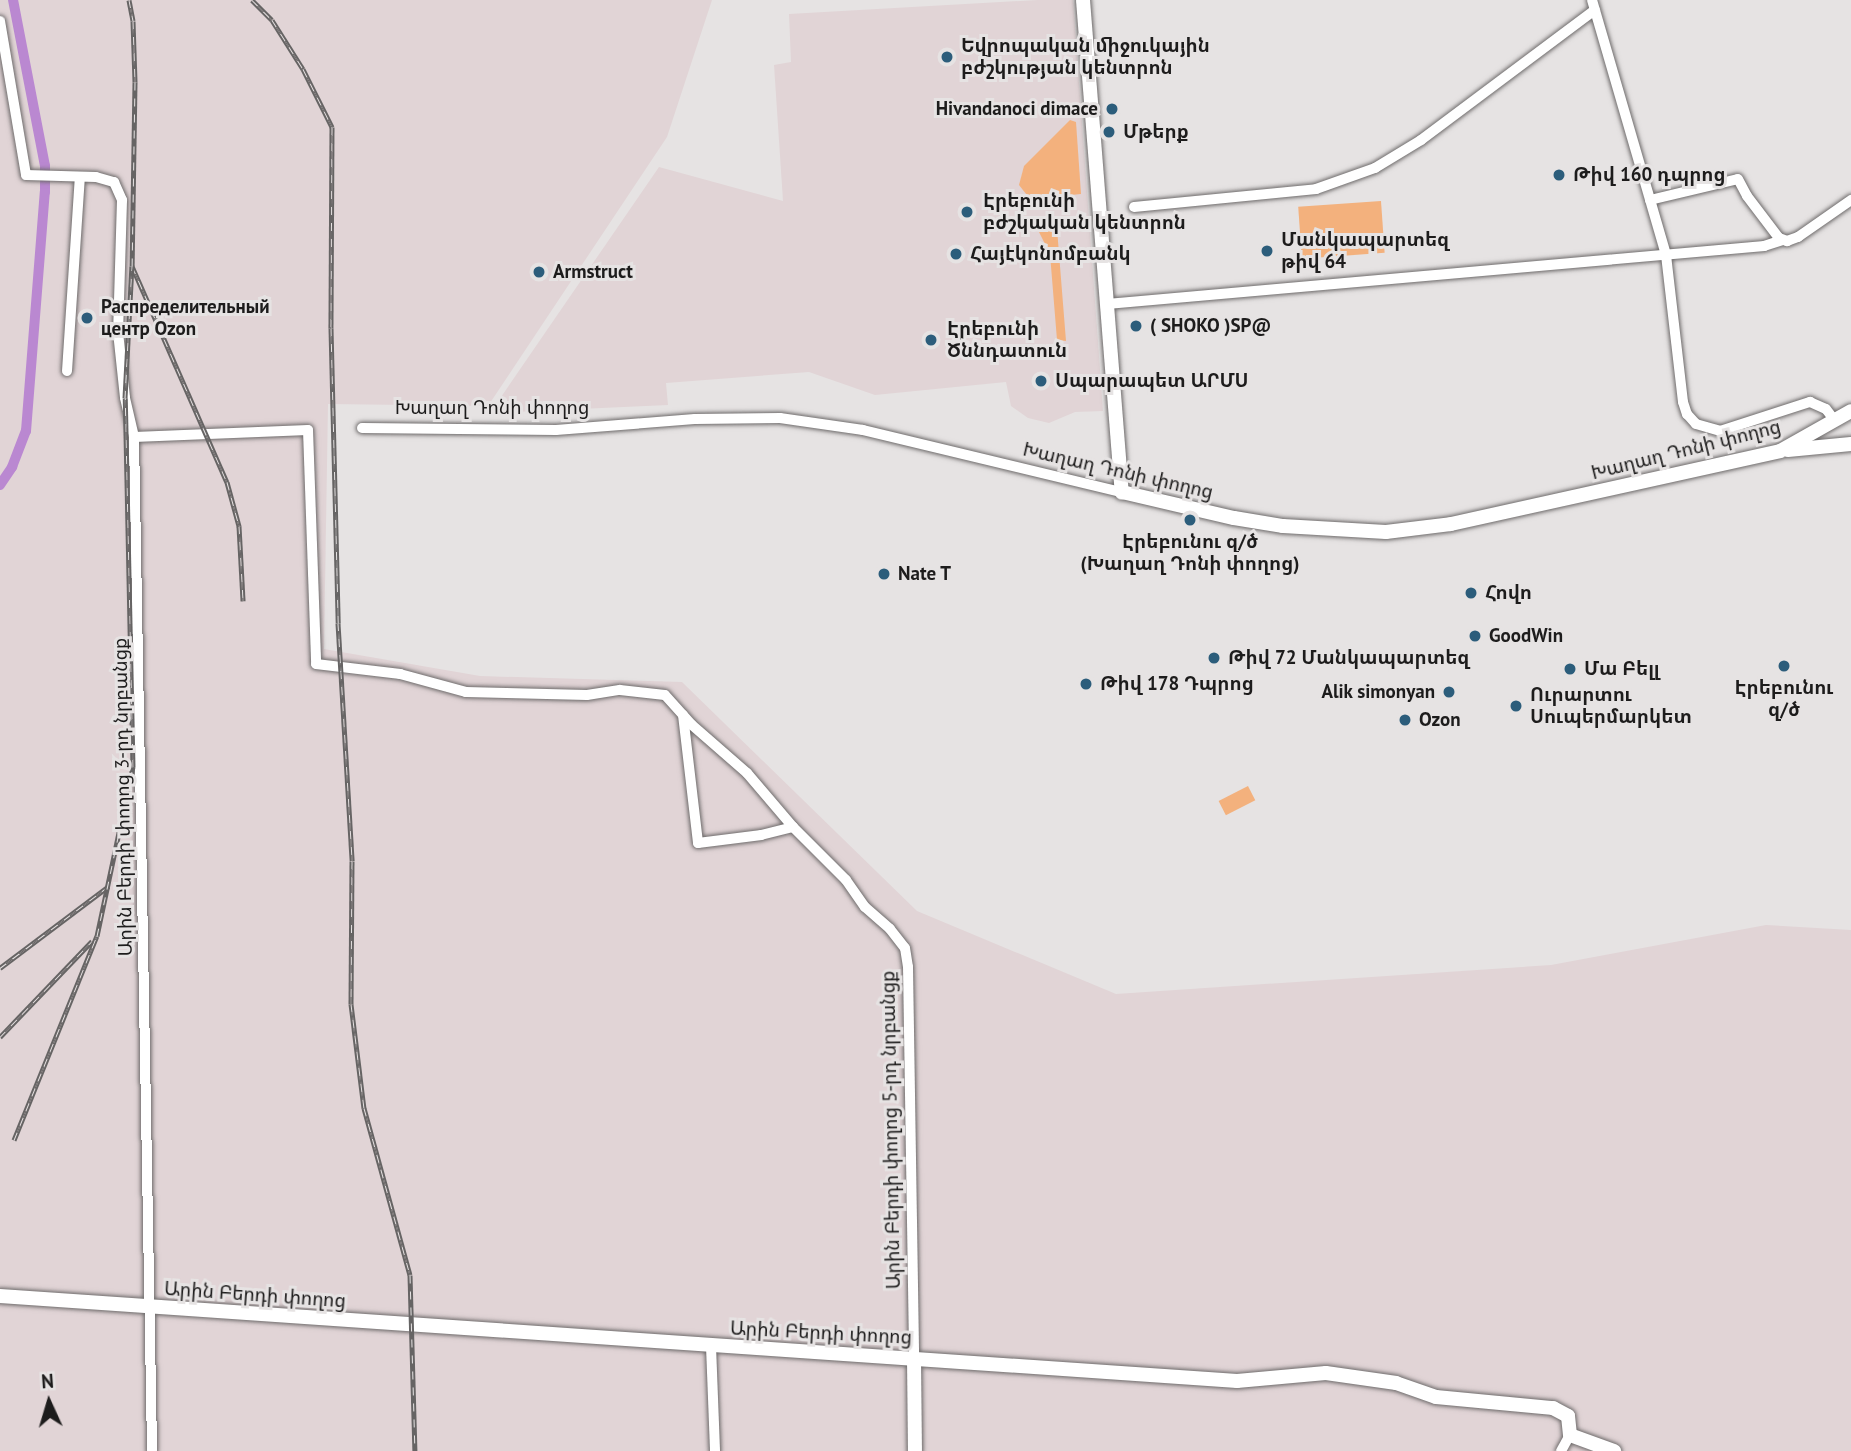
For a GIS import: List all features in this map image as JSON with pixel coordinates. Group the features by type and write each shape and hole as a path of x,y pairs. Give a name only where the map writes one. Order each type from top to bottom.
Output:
{"street":[{"path":"1083,0 1122,492"},
{"path":"1134,207 1315,189 1375,168 1421,140 1594,5 1666,255 1683,402 1687,414 1696,424 1720,431 1811,402 1826,410 1835,421"},
{"name":"Արին Բերդի փողոց 3-րդ նրբանցք","path":"0,21 26,175 80,177 114,182 120,191 118,332 125,398 134,437 152,1451"},
{"path":"67,371 80,177"},
{"path":"1650,200 1738,179 1747,196 1782,240"},
{"path":"1107,304 1764,246 1798,237 1851,200"},
{"name":"Խաղաղ Դոնի փողոց","path":"362,428 556,430 695,419 780,418 863,430 1234,518 1283,526 1386,532 1451,524 1780,451 1851,411"},
{"name":"Արին Բերդի փողոց 5-րդ նրբանցք","path":"134,437 308,430 316,664 400,674 466,692 587,695 620,690 665,695 683,715 747,772 793,827 846,880 865,907 905,948 915,1451"},
{"path":"1780,451 1851,444"},
{"path":"683,715 698,843 761,835 793,827"},
{"name":"Արին Բերդի փողոց","path":"0,1296 1237,1381 1326,1373 1396,1383 1436,1397 1553,1408 1568,1416 1570,1435"},
{"path":"711,1346 715,1451"},
{"path":"1561,1451 1570,1435 1614,1451"}],"shaded area":[{"path":"0,0 712,0 667,137 488,406 328,404 324,649 480,676 682,682 917,911 1116,994 1551,965 1766,925 1851,930 1851,1451 0,1451"},
{"path":"1073,0 1103,411 1075,412 1049,423 1028,418 1011,406 1006,382 875,395 809,372 666,383 668,405 490,413 659,167 783,201 774,65 791,62 789,14"},
{"path":"1070,120 1076,122 1081,194 1030,199 1019,185 1024,166"},
{"path":"1381,201 1385,253 1302,259 1298,207"},
{"path":"1056,216 1066,341 1057,340 1050,254 1032,218"},
{"path":"1248,786 1255,800 1226,815 1219,801"}],"waterway":[{"path":"0,485 12,467 26,431 45,192 45,166 13,0"}],"railway":[{"path":"129,0 133,21 135,82 132,266 227,482 239,526 243,601"},
{"path":"252,0 272,20 303,69 332,127 331,328 338,623 352,861 351,1004 364,1108 410,1275 415,1451"},
{"path":"14,1140 97,936 133,767 125,398 132,266"},
{"path":"0,968 109,886"},
{"path":"0,1037 92,941"}],"place":[{"name":"Եվրոպական միջուկային բժշկության կենտրոն","path":"947,57"},
{"name":"Hivandanoci dimace","path":"1112,109"},
{"name":"Մթերք","path":"1109,132"},
{"name":"Թիվ 160 դպրոց","path":"1559,175"},
{"name":"Էրեբունի բժշկական կենտրոն","path":"967,212"},
{"name":"Մանկապարտեզ թիվ 64","path":"1267,251"},
{"name":"Հայէկոնոմբանկ","path":"956,254"},
{"name":"Armstruct","path":"539,272"},
{"name":"Распределительный центр Ozon","path":"87,318"},
{"name":"( SHOKO )SP@","path":"1136,326"},
{"name":"Էրեբունի Ծննդատուն","path":"931,340"},
{"name":"Սպարապետ ԱՐՄՍ","path":"1041,381"},
{"name":"Էրեբունու զ/ծ (Խաղաղ Դոնի փողոց)","path":"1190,520"},
{"name":"Nate T","path":"884,574"},
{"name":"Հովո","path":"1471,593"},
{"name":"GoodWin","path":"1475,636"},
{"name":"Թիվ 72 Մանկապարտեզ","path":"1214,658"},
{"name":"Էրեբունու զ/ծ","path":"1784,666"},
{"name":"Մա Բելլ","path":"1570,669"},
{"name":"Թիվ 178 Դպրոց","path":"1086,684"},
{"name":"Alik simonyan","path":"1449,692"},
{"name":"Ուրարտու Սուպերմարկետ","path":"1516,706"},
{"name":"Ozon","path":"1405,720"}]}
